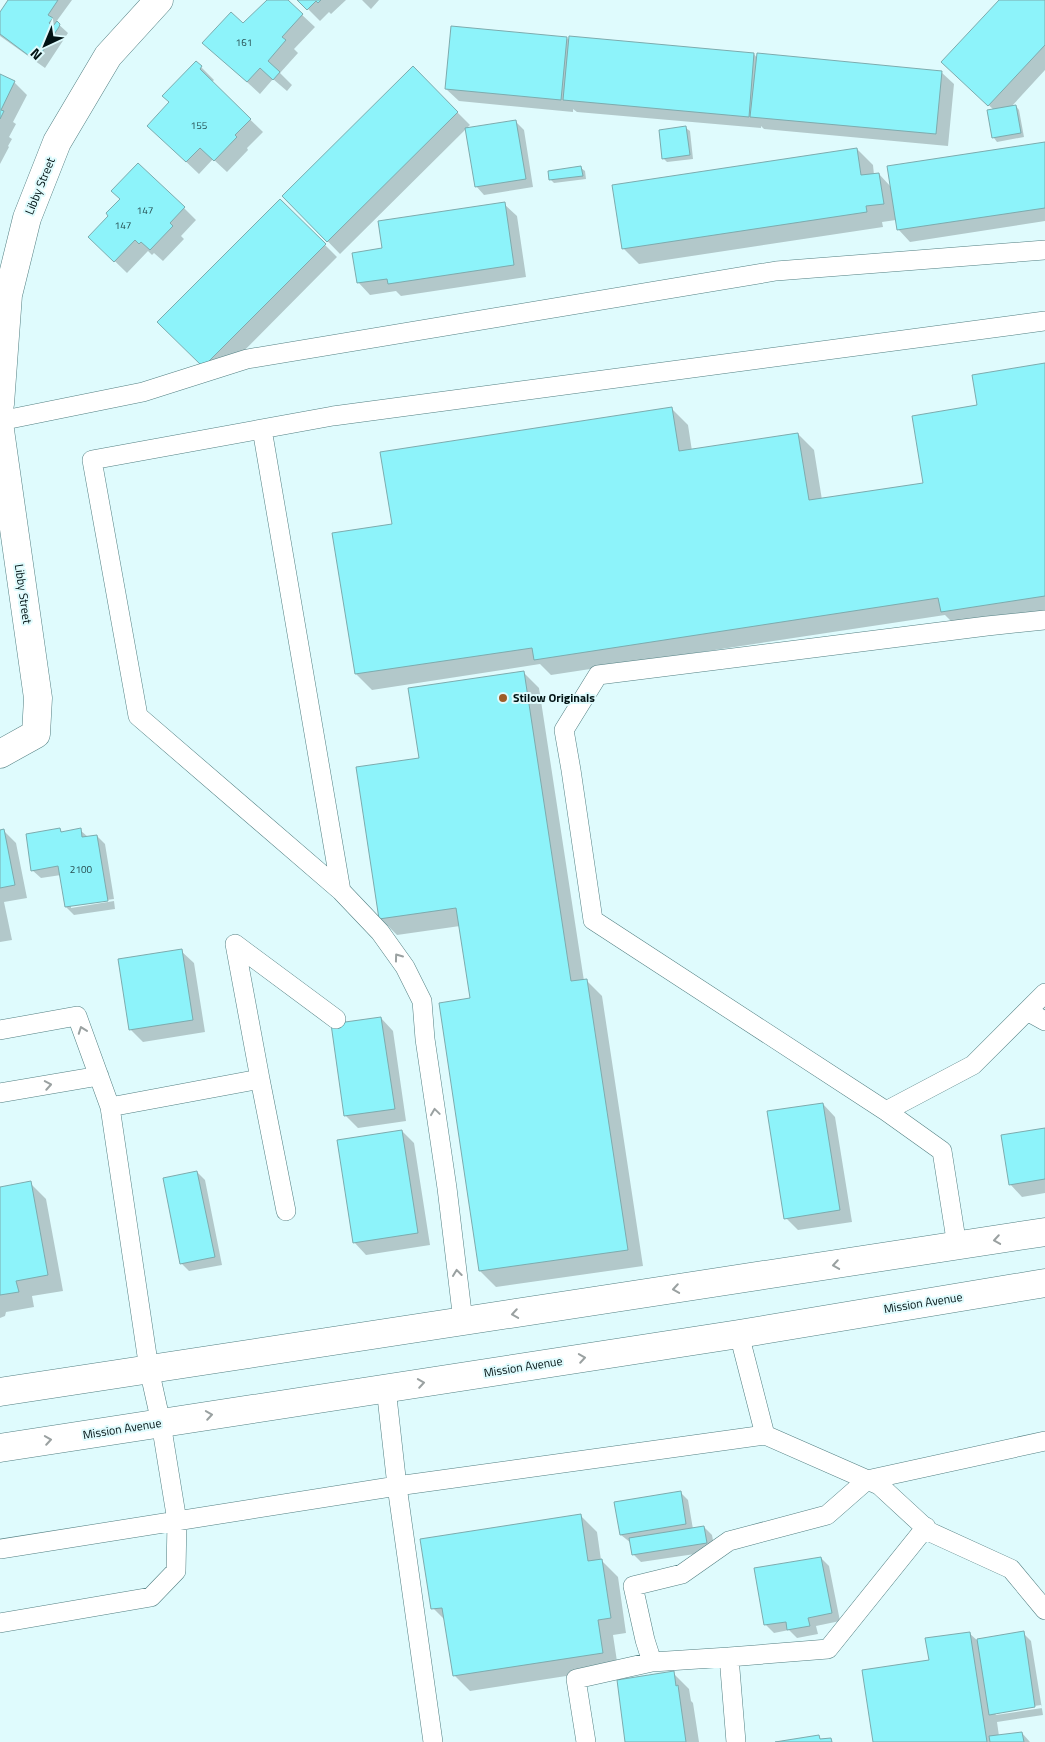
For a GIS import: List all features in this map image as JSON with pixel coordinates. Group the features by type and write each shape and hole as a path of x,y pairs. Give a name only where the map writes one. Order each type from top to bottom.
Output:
{"main road":[{"name":"Libby Street","path":"0,404 8,295 27,218 57,142 108,56 159,0"},
{"name":"Libby Street","path":"0,430 38,698 36,734 0,754"},
{"path":"0,1392 1045,1232"},
{"name":"Mission Avenue","path":"0,1448 739,1334 1045,1283"}],"lane":[{"path":"0,421 143,392 248,359 776,271 1045,250"},
{"path":"463,1321 425,1039 422,1001 405,967 385,939 341,891 138,716 92,460 342,415 1045,321"},
{"path":"262,429 341,891"},
{"path":"957,1246 942,1151 886,1111 592,920 572,770 564,730 598,675 1045,620"},
{"path":"286,1211 235,944 336,1019"},
{"path":"886,1111 973,1065 1045,993"},
{"path":"1027,1011 1045,1021"},
{"path":"0,1030 77,1016 99,1076 110,1107 150,1369 178,1521 176,1570 151,1597 0,1623"},
{"path":"0,1093 99,1076"},
{"path":"110,1107 260,1079"},
{"path":"739,1334 765,1435"},
{"path":"386,1388 397,1486 434,1742"},
{"path":"0,1549 397,1486 765,1435 867,1480 878,1486 930,1532 1011,1569 1045,1610"},
{"path":"652,1662 633,1586 682,1574 729,1541 827,1515 867,1480 1045,1441"},
{"path":"586,1742 576,1679 652,1662 828,1649 926,1527"},
{"path":"729,1657 736,1742"}],"building":[{"path":"8,0 58,0 48,15 53,18 49,23 53,26 57,21 60,24 59,27 36,61 0,34 0,12"},
{"path":"267,0 288,0 303,14 282,37 286,40 268,61 280,72 273,80 260,68 247,82 202,43 231,12 243,23"},
{"path":"297,0 321,0 318,3 316,1 307,10"},
{"path":"999,0 1045,0 1045,45 988,106 941,62"},
{"path":"451,26 567,37 561,100 445,89"},
{"path":"569,36 754,53 749,117 563,100"},
{"path":"757,53 942,71 936,134 750,117"},
{"path":"196,61 202,66 200,69 251,119 214,161 200,148 186,162 147,126 169,102 162,96"},
{"path":"413,66 458,112 327,242 282,196"},
{"path":"0,74 15,81 1,110 4,111 0,119"},
{"path":"1016,105 1021,133 992,138 987,110"},
{"path":"516,120 526,179 475,187 465,128"},
{"path":"686,126 690,155 662,159 659,130"},
{"path":"1045,142 1045,208 897,230 887,166"},
{"path":"857,148 861,175 879,173 884,204 866,206 867,212 622,249 612,185"},
{"path":"138,163 185,207 170,223 173,226 150,250 141,242 139,244 135,240 114,262 88,237 108,216 106,213 120,199 111,191"},
{"path":"581,166 583,176 549,180 548,171"},
{"path":"280,199 326,244 203,367 157,322"},
{"path":"505,202 514,265 388,284 387,279 357,283 352,253 382,248 378,221"},
{"path":"1045,363 1045,596 941,612 938,598 534,660 532,648 355,674 332,533 392,524 380,452 672,407 679,451 798,433 809,500 923,483 912,416 977,405 972,375"},
{"path":"524,671 571,981 587,979 628,1250 479,1271 439,1003 470,998 456,908 379,919 356,767 419,758 408,688"},
{"path":"60,828 61,832 81,828 82,837 97,835 108,901 65,907 58,866 31,871 26,834"},
{"path":"4,829 15,885 0,888 0,830"},
{"path":"182,949 193,1020 129,1030 118,959"},
{"path":"381,1017 395,1109 344,1116 331,1024"},
{"path":"823,1103 840,1210 784,1219 767,1111"},
{"path":"1045,1128 1045,1179 1009,1185 1001,1135"},
{"path":"402,1130 418,1233 353,1243 337,1140"},
{"path":"197,1171 215,1257 180,1264 163,1178"},
{"path":"31,1181 48,1275 16,1281 19,1292 0,1295 0,1187"},
{"path":"681,1491 686,1524 620,1535 614,1502"},
{"path":"581,1514 588,1561 602,1559 611,1618 598,1620 603,1653 453,1676 442,1608 431,1609 420,1539"},
{"path":"704,1526 707,1543 632,1555 629,1538"},
{"path":"821,1557 832,1613 808,1618 810,1626 787,1630 786,1622 764,1625 754,1568"},
{"path":"1024,1631 1035,1707 989,1715 977,1639"},
{"path":"970,1632 987,1742 873,1742 862,1670 929,1660 925,1638"},
{"path":"674,1671 676,1686 678,1685 686,1742 625,1742 617,1680"},
{"path":"1022,1732 1024,1742 990,1742 989,1736"},
{"path":"819,1735 820,1739 831,1738 832,1742 775,1742"}],"place":[{"name":"Stilow Originals","path":"503,698"}]}
